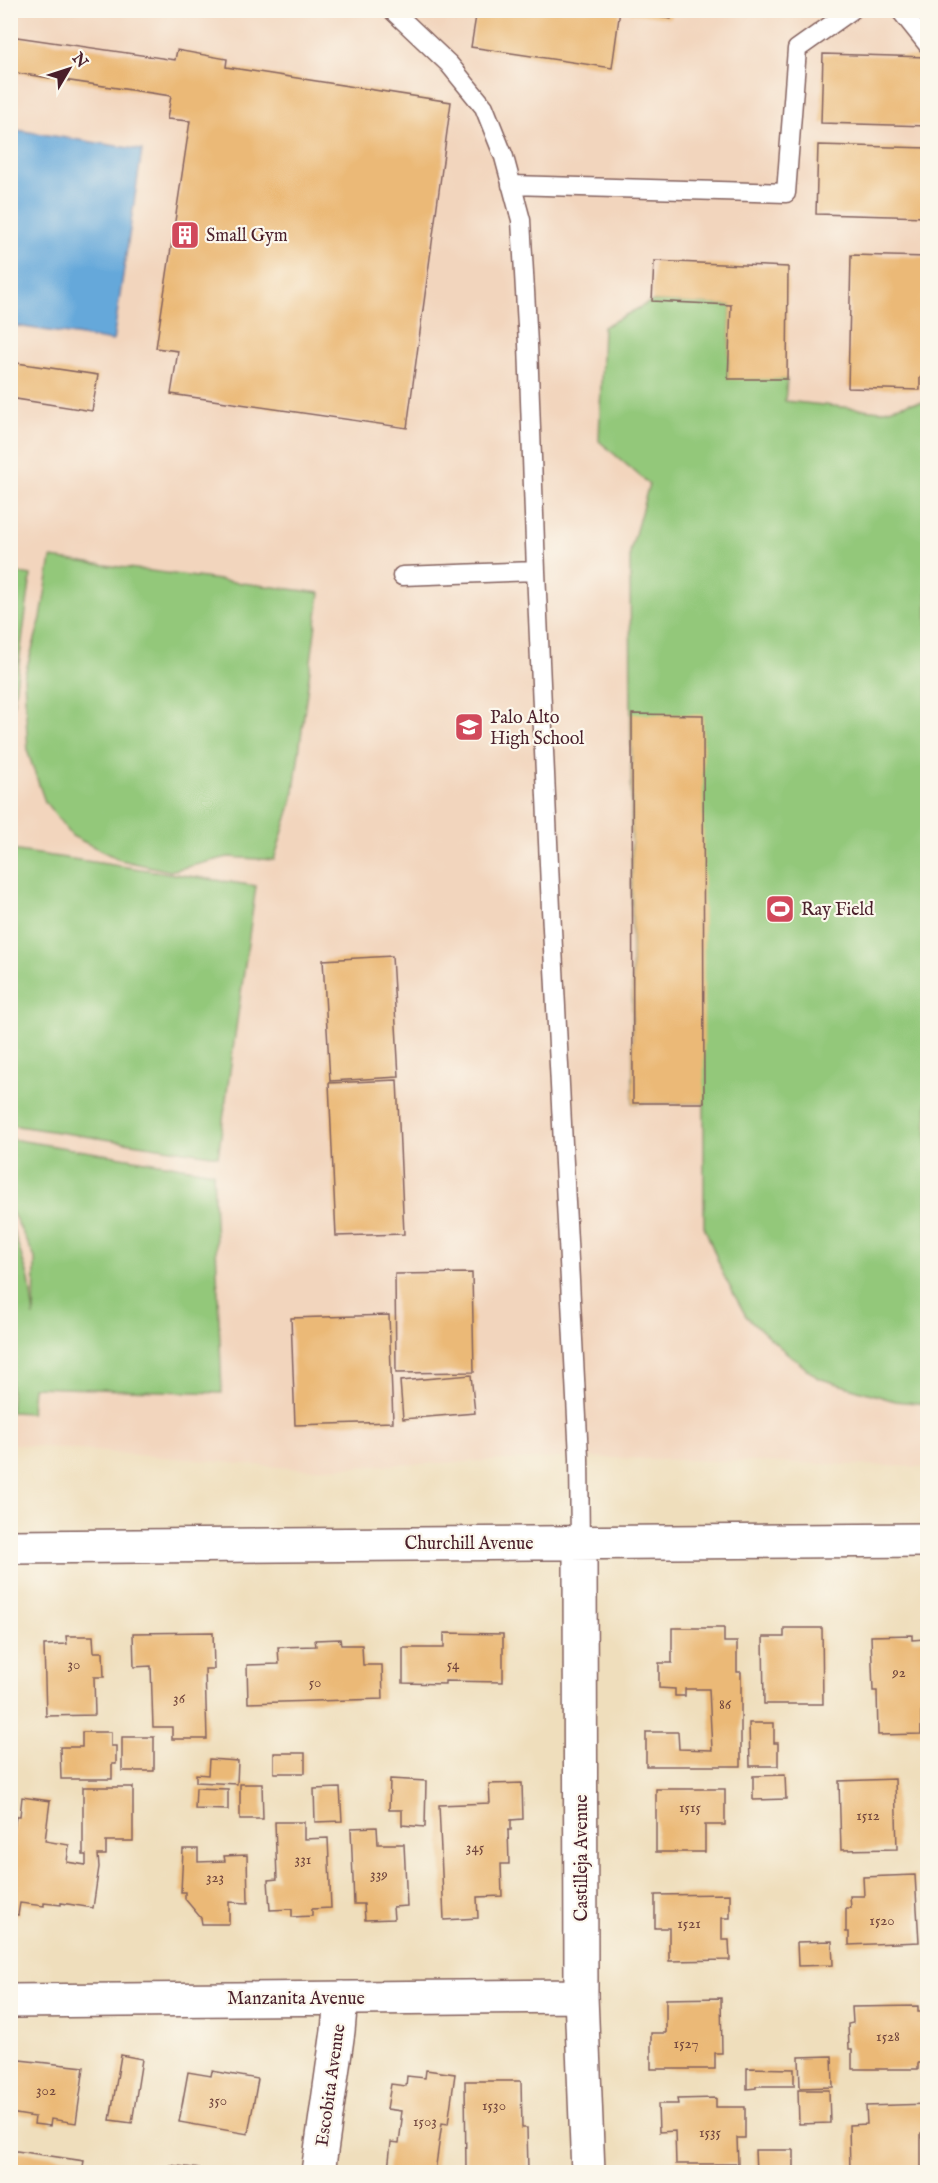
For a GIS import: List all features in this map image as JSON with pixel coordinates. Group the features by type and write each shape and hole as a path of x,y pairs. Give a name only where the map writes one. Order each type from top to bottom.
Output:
{"street":[{"name":"Churchill Avenue","path":"10,1547 927,1540"},
{"name":"Castilleja Avenue","path":"580,1544 581,1996 588,2172"},
{"name":"Manzanita Avenue","path":"10,2001 581,1996"},
{"name":"Escobita Avenue","path":"318,2172 341,1998"}],"lane":[{"path":"392,10 449,64 484,108 504,157 521,220 551,909 579,1446 580,1544"},
{"path":"511,185 786,193 798,49 852,10"},
{"path":"900,10 927,45"},
{"path":"402,576 536,571"}],"shaded area":[{"name":"Palo Alto High School","path":"10,11 927,11 927,1467 579,1457 301,1469 11,1444"}],"green space":[{"name":"Ray Field","path":"652,301 731,305 728,378 787,379 785,401 881,411 910,403 927,402 927,1404 895,1401 818,1378 746,1316 724,1276 704,1226 704,1103 633,1103 630,552 649,484 599,441 603,327"},
{"path":"51,558 320,593 293,798 274,860 228,857 170,871 120,860 72,836 45,802 28,753 24,677 41,618"},
{"path":"10,572 31,575 11,722"},
{"path":"11,850 256,886 218,1156 11,1125"},
{"path":"11,1139 213,1172 222,1393 33,1387 31,1413 11,1412 11,1224 29,1279 34,1317 35,1258 11,1210"}],"water":[{"path":"17,130 142,150 113,341 11,325 10,172"}],"building":[{"path":"477,10 620,10 612,68 471,47"},
{"path":"630,10 672,10 671,19 630,13"},
{"path":"10,36 175,60 177,50 227,59 226,67 451,102 407,428 171,394 178,351 156,348 190,121 167,119 171,96 10,72"},
{"path":"823,54 928,57 928,126 821,123"},
{"path":"818,145 928,148 928,217 816,214"},
{"path":"851,255 928,257 928,377 920,377 920,390 848,388"},
{"path":"654,261 788,267 787,379 728,379 731,305 652,301"},
{"path":"10,362 98,375 92,411 10,398"},
{"path":"632,714 703,715 704,1103 633,1103"},
{"path":"392,956 399,1077 330,1081 323,960"},
{"path":"397,1080 404,1234 336,1236 329,1083"},
{"path":"472,1273 474,1372 396,1373 395,1274"},
{"path":"389,1315 393,1422 295,1425 291,1318"},
{"path":"471,1375 475,1413 403,1419 400,1381"},
{"path":"672,1628 724,1628 724,1642 737,1642 737,1672 741,1672 741,1766 646,1766 646,1732 678,1732 679,1749 712,1750 709,1689 685,1689 685,1696 675,1696 675,1689 659,1688 659,1663 672,1663"},
{"path":"784,1628 822,1628 823,1704 764,1704 763,1637 784,1637"},
{"path":"213,1632 214,1669 205,1669 207,1739 172,1739 172,1727 153,1727 151,1666 134,1667 133,1633"},
{"path":"444,1633 503,1634 503,1682 403,1683 403,1648 444,1648"},
{"path":"912,1635 912,1640 925,1639 927,1711 921,1712 921,1734 878,1735 877,1691 873,1691 871,1636"},
{"path":"66,1636 93,1636 94,1652 103,1652 104,1677 94,1677 95,1715 46,1716 44,1645 67,1644"},
{"path":"340,1639 341,1645 362,1645 363,1665 382,1665 383,1699 248,1703 247,1665 279,1664 278,1647 316,1646 315,1640"},
{"path":"749,1723 774,1723 774,1743 778,1743 778,1766 750,1766"},
{"path":"82,1732 111,1732 111,1746 116,1746 116,1764 112,1764 112,1779 61,1779 60,1747 82,1747"},
{"path":"122,1737 154,1737 154,1771 122,1771"},
{"path":"274,1753 305,1753 305,1773 274,1773"},
{"path":"209,1759 238,1761 237,1784 196,1782 196,1774 208,1775"},
{"path":"785,1775 786,1799 753,1800 753,1776"},
{"path":"390,1779 426,1781 425,1827 402,1825 402,1810 389,1810"},
{"path":"895,1779 897,1849 841,1850 839,1781"},
{"path":"522,1783 523,1819 511,1820 511,1830 508,1830 509,1864 501,1864 502,1896 477,1897 478,1918 444,1920 439,1805 490,1803 489,1784"},
{"path":"240,1784 262,1784 263,1819 240,1819"},
{"path":"83,1787 133,1787 133,1841 106,1841 106,1855 98,1855 99,1867 93,1908 61,1903 61,1905 44,1903 44,1906 20,1903 18,1915 10,1913 10,1836 13,1837 16,1816 20,1816 22,1797 50,1801 45,1841 69,1845 67,1862 86,1865 86,1855 83,1855"},
{"path":"196,1788 228,1789 228,1810 195,1809"},
{"path":"340,1788 342,1821 315,1822 314,1789"},
{"path":"656,1789 725,1789 725,1825 705,1825 705,1852 656,1852"},
{"path":"275,1822 304,1822 304,1839 328,1838 331,1908 312,1909 312,1916 292,1917 292,1909 270,1910 268,1880 277,1879"},
{"path":"377,1827 378,1844 404,1844 407,1906 393,1907 394,1919 365,1920 364,1904 354,1904 351,1828"},
{"path":"183,1849 198,1849 198,1862 225,1861 224,1856 247,1855 248,1903 229,1902 229,1924 202,1924 201,1918 185,1899 185,1892 181,1892"},
{"path":"915,1875 919,1942 849,1945 849,1932 846,1932 846,1908 851,1908 850,1896 864,1896 863,1877"},
{"path":"730,1894 730,1918 722,1918 722,1940 729,1940 730,1960 669,1961 669,1928 655,1928 655,1895"},
{"path":"832,1941 833,1965 798,1966 797,1942"},
{"path":"721,1998 722,2053 715,2053 715,2069 651,2069 651,2033 666,2033 666,1999"},
{"path":"918,2006 918,2012 928,2012 928,2063 918,2063 918,2069 852,2069 848,2024 853,2023 852,2007"},
{"path":"121,2055 142,2059 132,2123 110,2120"},
{"path":"832,2056 833,2087 800,2088 799,2057"},
{"path":"10,2059 84,2067 76,2123 51,2119 50,2126 34,2124 35,2117 10,2113"},
{"path":"747,2068 794,2069 794,2086 756,2086 756,2088 747,2089"},
{"path":"426,2070 455,2074 448,2124 442,2123 435,2172 388,2170 391,2142 399,2143 402,2119 400,2119 401,2111 387,2109 391,2084 406,2086 407,2076 425,2078"},
{"path":"212,2071 258,2079 248,2134 179,2122 188,2072 211,2076"},
{"path":"465,2081 521,2081 522,2128 527,2128 528,2170 466,2171"},
{"path":"798,2090 829,2090 830,2123 799,2124"},
{"path":"716,2098 716,2107 745,2107 745,2138 737,2138 738,2164 676,2164 675,2131 659,2132 658,2104 678,2104 677,2099"},
{"path":"928,2104 928,2133 921,2133 921,2172 850,2172 849,2125 867,2124 866,2106"},
{"path":"10,2150 84,2161 82,2172 10,2172"},
{"path":"755,2150 794,2150 794,2172 756,2172"},
{"path":"170,2165 215,2171 215,2172 169,2172"}],"place":[{"name":"Small Gym","path":"185,235"},
{"name":"Palo Alto High School","path":"469,727"},
{"name":"Ray Field","path":"780,909"}]}
